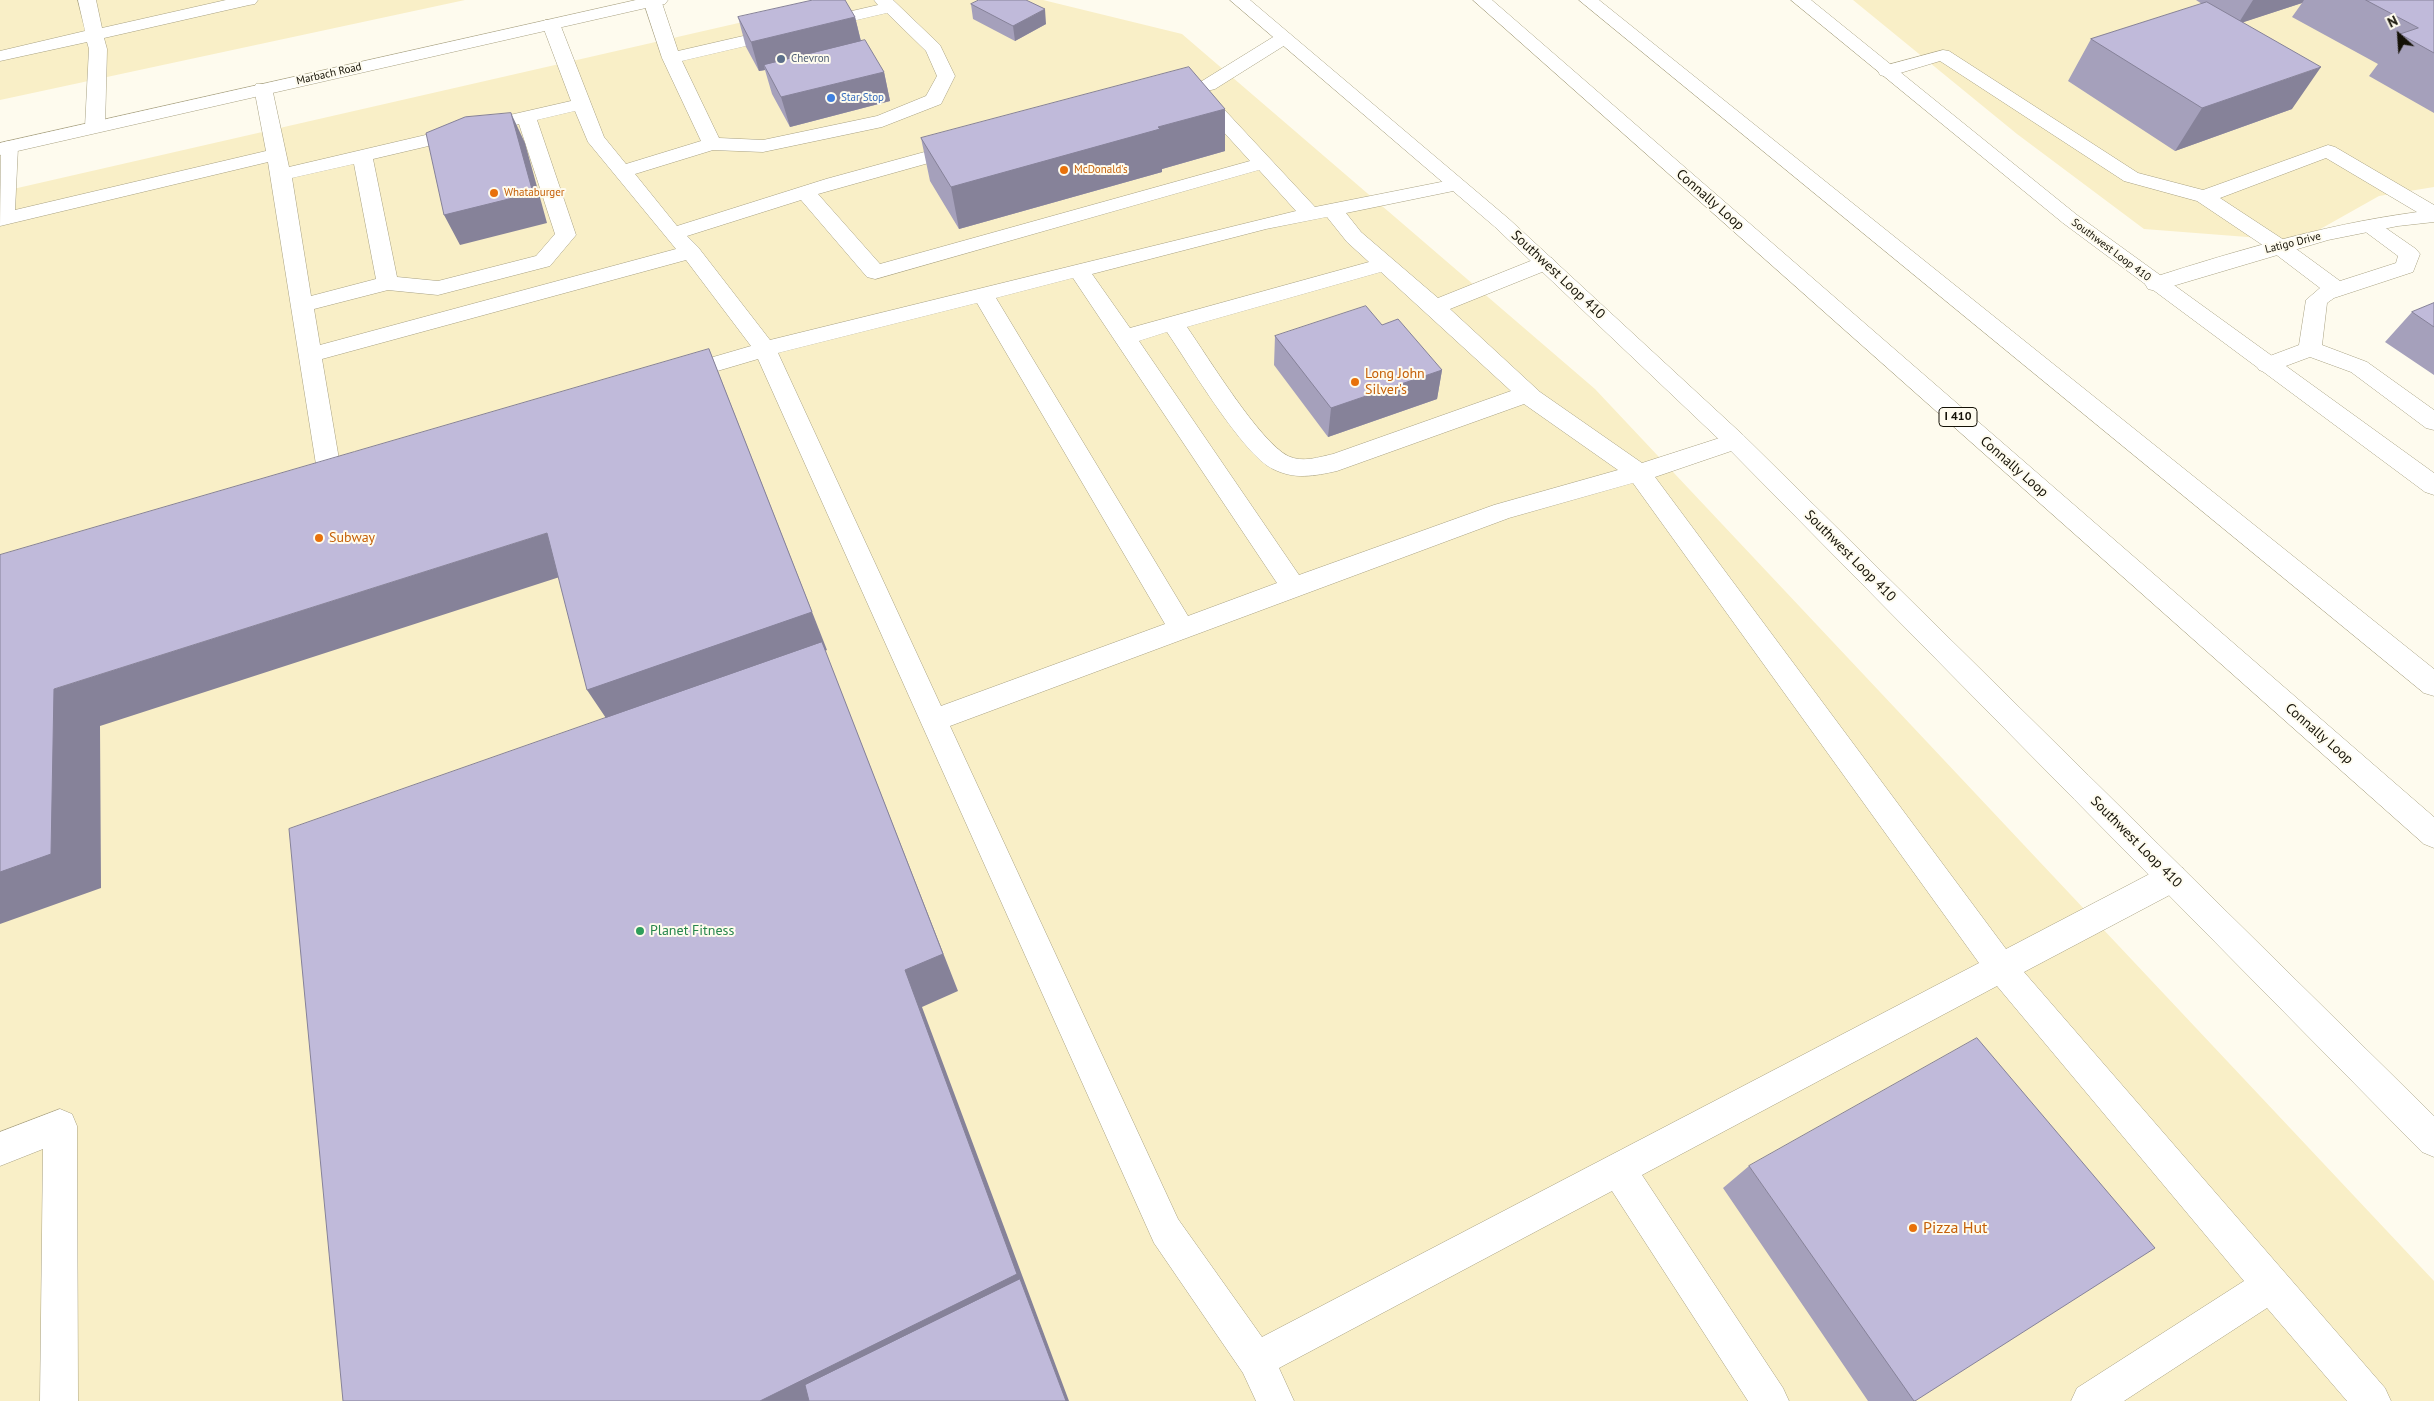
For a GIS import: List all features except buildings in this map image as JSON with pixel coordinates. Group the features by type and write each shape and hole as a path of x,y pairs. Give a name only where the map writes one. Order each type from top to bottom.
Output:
{"main road":[{"path":"87,0 98,49 95,127"},
{"path":"0,56 249,0"},
{"path":"655,0 671,58 712,144"},
{"name":"Marbach Road","path":"4,148 655,0"},
{"name":"Southwest Loop 410","path":"1239,0 1502,223 1735,441 2434,1140"},
{"name":"Connally Loop","path":"1482,0 2434,835"},
{"path":"1588,0 2434,686"},
{"name":"Southwest Loop 410","path":"1800,0 2048,201 2156,284 2434,486"},
{"path":"623,171 712,144 763,146 882,121 934,100 946,76 934,49 887,3 671,58"},
{"path":"551,24 596,138 765,349 1166,1231 1256,1360 1275,1401"},
{"path":"1156,97 1208,85 1284,38"},
{"path":"1887,71 1943,55 2131,177 2204,197 2277,245 2336,289"},
{"path":"263,88 279,165 330,477"},
{"path":"1194,88 1263,162 1321,212 1354,236 1528,394 1639,473 2002,968 2372,1401"},
{"path":"4,148 2,220 279,165 362,156 581,104"},
{"path":"302,306 388,283 438,288 543,261 566,235 526,117"},
{"path":"310,355 682,243 805,192 833,183 975,144"},
{"path":"2204,197 2328,151 2434,215"},
{"path":"362,156 388,283"},
{"path":"805,192 875,272 1263,162"},
{"path":"661,379 765,349 1266,223 1456,185"},
{"name":"Latigo Drive","path":"2156,284 2277,245 2434,215"},
{"path":"2310,349 2317,300 2326,293 2336,289 2405,267 2409,254 2370,226"},
{"path":"1435,308 1545,263"},
{"path":"1125,337 1385,264"},
{"path":"1078,270 1294,588"},
{"path":"984,294 1182,629"},
{"path":"1173,324 1257,444 1281,463 1306,469 1337,462 1528,394"},
{"path":"2267,365 2310,349 2359,368 2434,422"},
{"path":"934,720 1503,512 1639,473 1735,441"},
{"path":"1256,1360 2172,878"},
{"path":"0,1150 60,1126 60,1401"},
{"path":"1619,1170 1770,1401"},
{"path":"2090,1401 2271,1285"}],"shaded area":[{"path":"0,0 465,0 0,100"},
{"path":"839,0 1043,0 1182,34 1595,389 2434,1281 2434,1401 0,1401 0,192"},
{"path":"1853,0 2434,0 2434,187 2379,196 2299,241 2144,229 2017,134"}],"place":[{"name":"Chevron","path":"781,59"},
{"name":"Star Stop","path":"831,98"},
{"name":"McDonald's","path":"1064,170"},
{"name":"Whataburger","path":"494,193"},
{"name":"Long John Silver's","path":"1355,382"},
{"name":"Subway","path":"319,538"},
{"name":"Planet Fitness","path":"640,931"},
{"name":"Pizza Hut","path":"1913,1228"}]}
